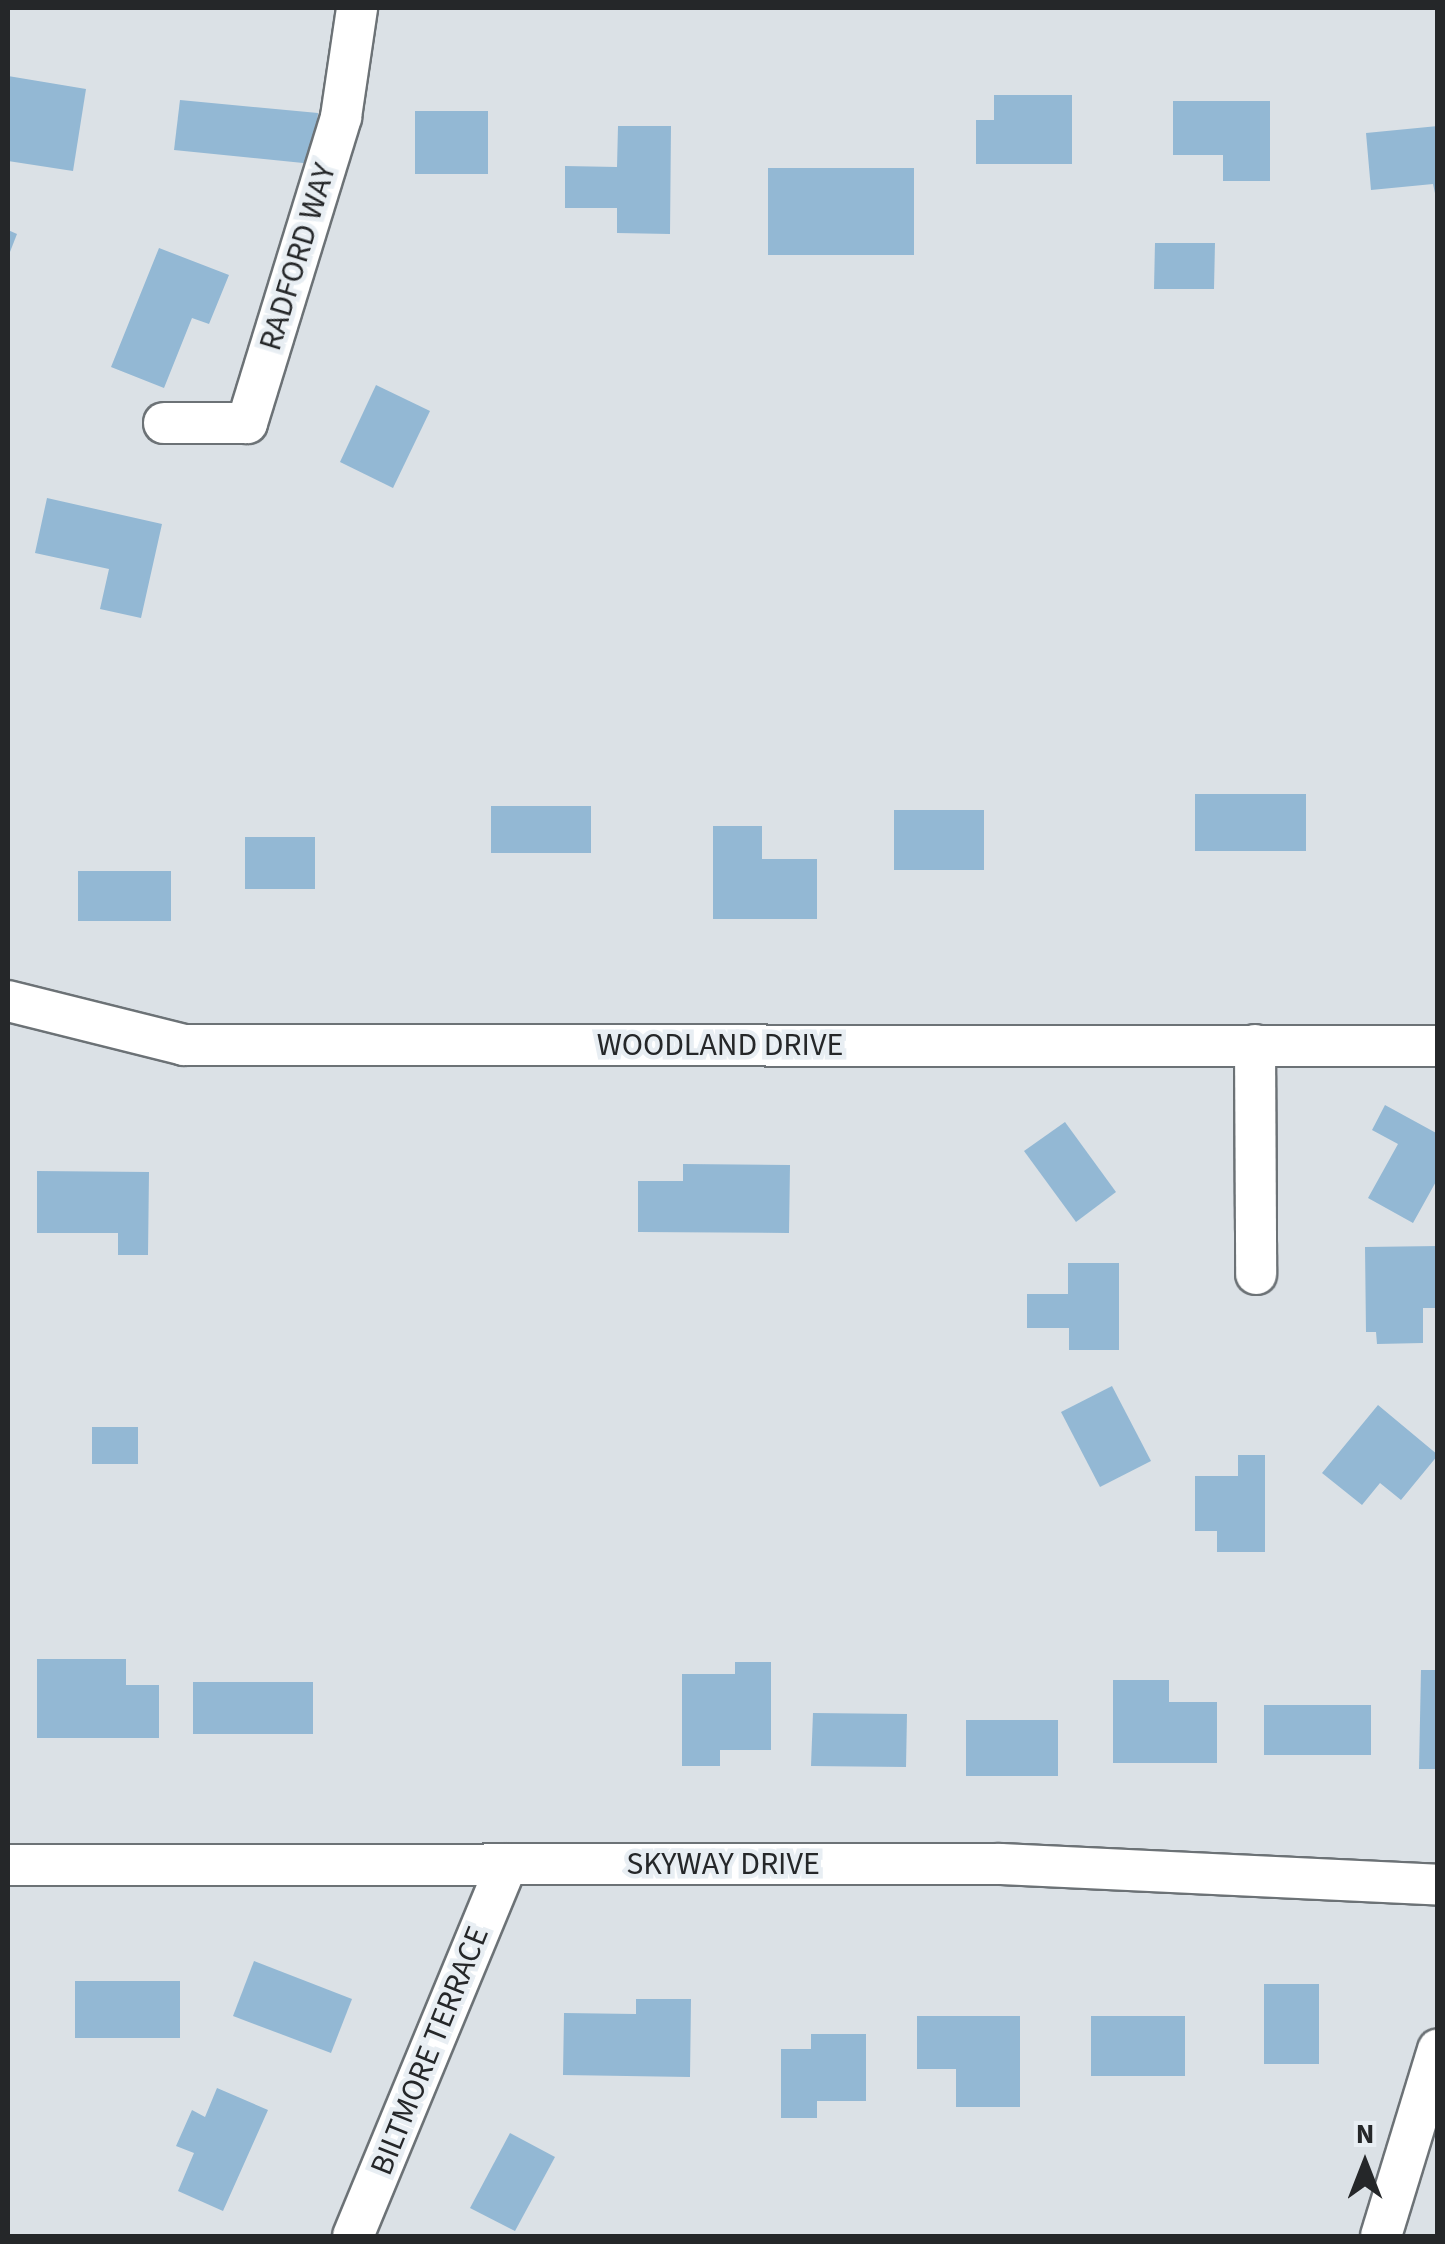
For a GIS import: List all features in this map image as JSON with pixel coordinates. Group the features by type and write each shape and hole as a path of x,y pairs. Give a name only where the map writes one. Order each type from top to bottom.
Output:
{"street":[{"name":"RADFORD WAY","path":"164,423 247,423 341,117 357,8"},
{"name":"WOODLAND DRIVE","path":"8,1001 184,1045 1438,1046"},
{"path":"1255,1045 1256,1274"},
{"name":"SKYWAY DRIVE","path":"8,1865 1000,1864 1438,1885"},
{"name":"BILTMORE TERRACE","path":"353,2236 507,1865"},
{"path":"1381,2236 1438,2050"}],"building":[{"path":"8,76 86,89 73,171 8,161"},
{"path":"994,95 1072,95 1072,164 976,164 976,120 994,120"},
{"path":"180,100 318,113 313,164 174,150"},
{"path":"1173,101 1270,101 1270,181 1223,181 1223,155 1173,155"},
{"path":"415,111 488,111 488,174 415,174"},
{"path":"618,126 671,126 670,234 617,233 617,208 565,208 565,166 617,167"},
{"path":"1438,126 1438,207 1433,184 1371,190 1366,133"},
{"path":"768,168 914,168 914,255 768,255"},
{"path":"8,230 17,234 8,257"},
{"path":"1155,243 1215,243 1214,289 1154,289"},
{"path":"159,248 229,275 209,324 192,318 164,388 111,367"},
{"path":"376,385 430,411 393,488 340,462"},
{"path":"47,498 162,524 141,618 100,609 109,569 35,553"},
{"path":"1195,794 1306,794 1306,851 1195,851"},
{"path":"491,806 591,806 591,853 491,853"},
{"path":"894,810 984,810 984,870 894,870"},
{"path":"713,826 762,826 762,859 817,859 817,919 713,919"},
{"path":"245,837 315,837 315,889 245,889"},
{"path":"78,871 171,871 171,921 78,921"},
{"path":"1385,1105 1438,1134 1438,1178 1413,1223 1368,1198 1398,1144 1372,1130"},
{"path":"1065,1122 1116,1192 1076,1222 1024,1151"},
{"path":"683,1164 790,1165 789,1233 638,1232 638,1181 683,1181"},
{"path":"37,1171 149,1172 148,1255 118,1255 118,1233 37,1233"},
{"path":"1438,1246 1438,1308 1423,1308 1423,1343 1377,1344 1376,1332 1366,1332 1365,1247"},
{"path":"1068,1263 1119,1263 1119,1350 1069,1350 1069,1328 1027,1328 1027,1294 1068,1294"},
{"path":"1112,1386 1151,1461 1100,1487 1061,1412"},
{"path":"1378,1405 1438,1455 1401,1500 1380,1483 1362,1505 1322,1473"},
{"path":"92,1427 138,1427 138,1464 92,1464"},
{"path":"1238,1455 1265,1455 1265,1552 1217,1552 1217,1531 1195,1531 1195,1476 1238,1476"},
{"path":"37,1659 126,1659 126,1685 159,1685 159,1738 37,1738"},
{"path":"735,1662 771,1662 771,1750 720,1750 720,1766 682,1766 682,1674 735,1674"},
{"path":"1421,1670 1438,1670 1438,1769 1419,1769"},
{"path":"1113,1680 1169,1680 1169,1702 1217,1702 1217,1763 1113,1763"},
{"path":"193,1682 313,1682 313,1734 193,1734"},
{"path":"1264,1705 1371,1705 1371,1755 1264,1755"},
{"path":"813,1713 907,1714 906,1767 811,1766"},
{"path":"966,1720 1058,1720 1058,1776 966,1776"},
{"path":"254,1961 352,1999 331,2053 233,2016"},
{"path":"75,1981 180,1981 180,2038 75,2038"},
{"path":"1264,1984 1319,1984 1319,2064 1264,2064"},
{"path":"636,1999 691,1999 690,2077 563,2075 564,2013 636,2014"},
{"path":"917,2016 1020,2016 1020,2107 956,2107 956,2069 917,2069"},
{"path":"1091,2016 1185,2016 1185,2076 1091,2076"},
{"path":"811,2034 866,2034 866,2101 817,2101 817,2118 781,2118 781,2049 811,2049"},
{"path":"217,2088 268,2110 223,2211 178,2191 194,2153 176,2146 192,2110 205,2117"},
{"path":"510,2133 555,2157 515,2231 470,2208"}]}
